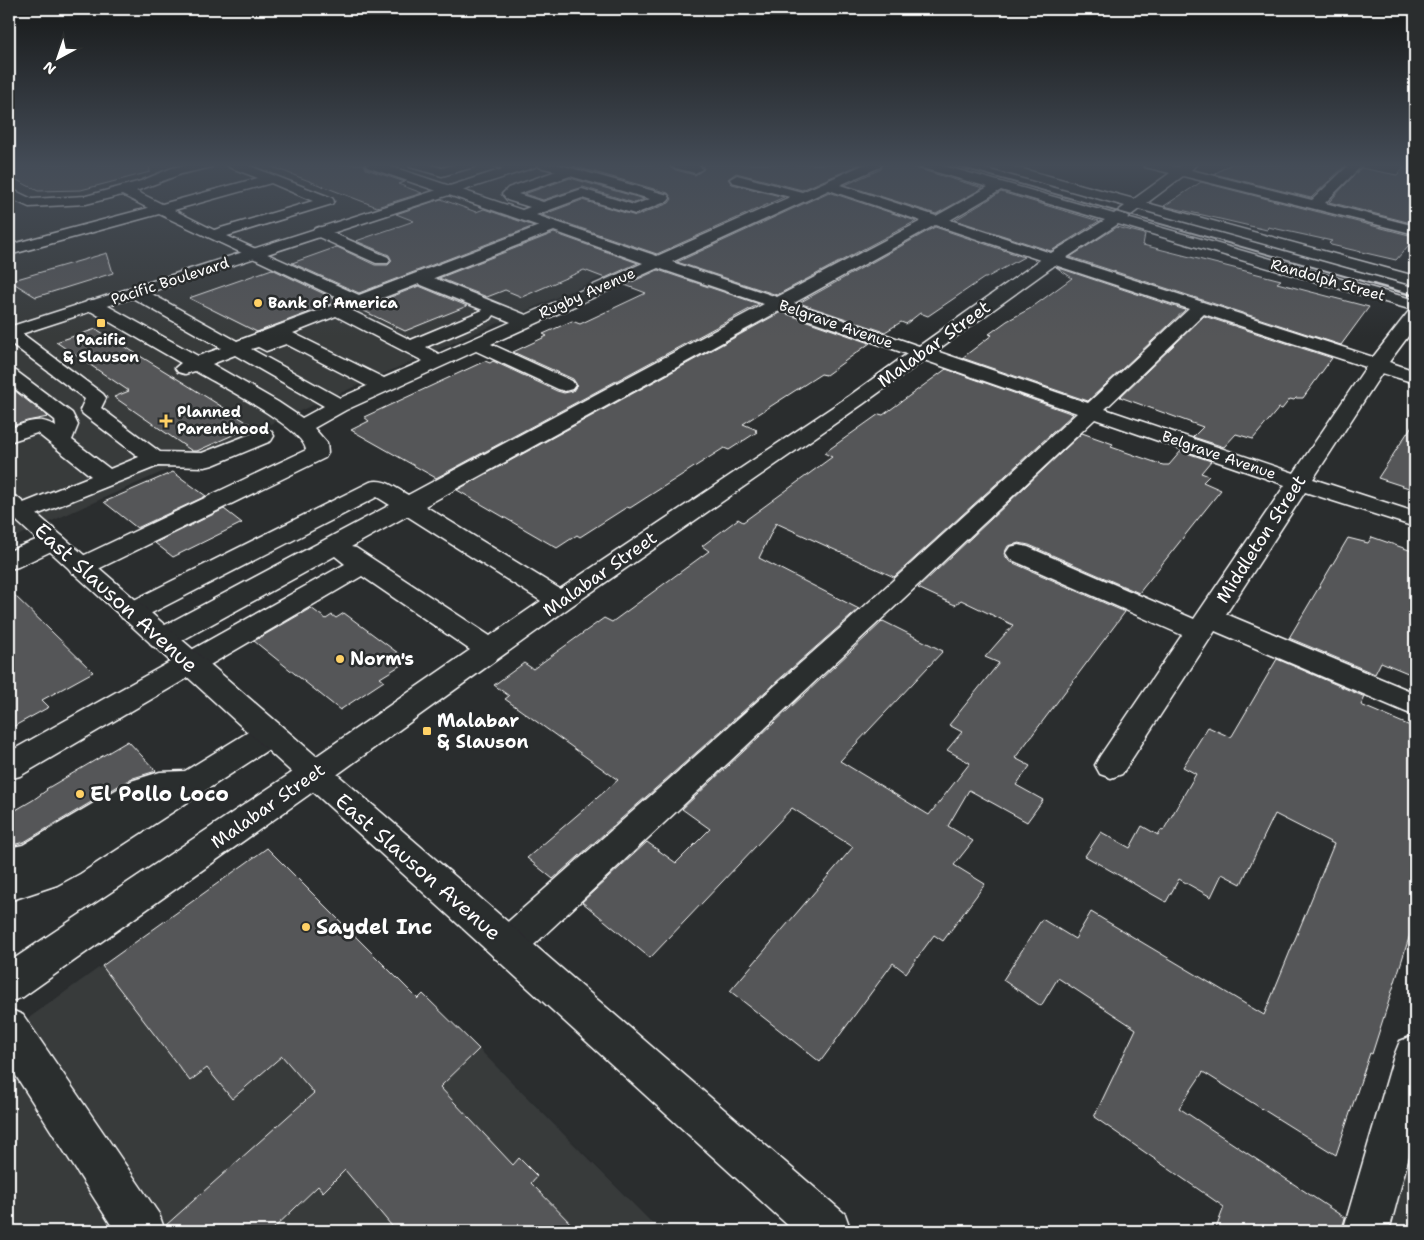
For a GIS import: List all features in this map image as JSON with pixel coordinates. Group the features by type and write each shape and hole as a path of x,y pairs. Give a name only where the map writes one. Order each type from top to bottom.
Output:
{"street":[{"path":"9,250 114,222"},
{"path":"187,222 284,267 278,277 279,280 304,292 340,302 411,347 438,361"},
{"path":"213,235 257,222"},
{"name":"Pacific Boulevard","path":"12,328 93,306 350,222"},
{"name":"Belgrave Avenue","path":"542,222 1092,412 1415,520"},
{"name":"Rugby Avenue","path":"301,427 339,406 746,222"},
{"path":"162,639 779,304 934,222"},
{"path":"939,222 1415,376"},
{"name":"Malabar Street","path":"9,984 313,775 560,601 922,353 1052,259 1110,222"},
{"name":"Randolph Street","path":"1124,222 1413,319"},
{"name":"Randolph Street","path":"1202,222 1415,281"},
{"path":"1382,222 1415,230"},
{"path":"240,351 340,302 358,301 554,226"},
{"path":"319,232 382,260"},
{"path":"419,278 524,321"},
{"path":"135,292 339,406"},
{"path":"81,566 317,453 316,443 301,427 271,406 194,367 93,306"},
{"path":"507,946 1092,412 1200,308"},
{"path":"127,325 167,310"},
{"path":"411,347 485,315"},
{"name":"Middleton Street","path":"1111,765 1298,482 1378,364 1413,319"},
{"path":"12,328 96,398 90,410 154,459"},
{"path":"194,367 288,337 384,386"},
{"path":"475,344 565,385"},
{"path":"271,406 353,370"},
{"path":"9,375 65,416 67,424 61,441"},
{"path":"9,436 35,426 41,426 108,478"},
{"path":"9,542 30,521 108,478 154,459 205,460 263,436"},
{"path":"132,612 378,487 560,601"},
{"path":"9,561 30,521"},
{"name":"East Slauson Avenue","path":"30,521 313,775 828,1231"},
{"path":"336,546 491,650"},
{"path":"1019,553 1415,705"},
{"path":"9,767 362,565"},
{"path":"9,885 44,874 67,862 269,734"},
{"path":"9,864 20,862 35,854 142,790 160,785 192,782"},
{"path":"9,1029 142,1231"},
{"path":"1366,1231 1415,1056"}],"shaded area":[{"path":"9,222 727,222 9,540"},
{"path":"267,848 418,999 479,1049 660,1231 9,1231 9,1032"},
{"path":"1415,1112 1415,1231 1381,1231"}],"building":[{"path":"411,222 522,222 534,226 359,293 292,263 337,247 375,265 388,265 392,261 389,255 356,241"},
{"path":"562,222 729,222 657,254"},
{"path":"764,222 914,222 777,295 677,262"},
{"path":"961,222 1098,222 1051,251"},
{"path":"1232,222 1358,222 1413,236 1411,238 1414,239 1396,260 1331,245 1329,243 1332,241 1268,227 1267,230"},
{"path":"935,227 1024,257 984,278 928,316 920,313 906,324 901,322 885,332 799,303"},
{"path":"1117,227 1145,234 1143,245 1281,280 1277,283 1369,307 1341,345 1070,257"},
{"path":"554,233 638,263 605,278 584,270 522,297 505,290 487,297 439,278"},
{"path":"107,253 113,273 36,297 10,281"},
{"path":"1056,267 1185,310 1088,401 962,358 992,335 989,334 1007,321 1031,308 1072,278"},
{"name":"Bank of America","path":"272,269 339,301 257,332 189,298"},
{"path":"658,270 759,304 436,478 351,430 369,421 364,417 485,361 490,363 493,361 557,391 564,393 573,391 577,385 573,379 513,352 547,336 543,334 572,321 580,324 646,293 625,285"},
{"path":"419,286 467,306 405,331 360,309"},
{"path":"781,312 870,343 826,375 821,374 743,424 757,430 755,431 757,432 729,450 724,448 630,508 627,507 580,537 577,535 557,548 457,490"},
{"path":"1204,316 1332,358 1303,398 1290,399 1282,409 1279,408 1253,439 1236,434 1224,447 1193,437 1203,427 1120,397"},
{"path":"96,329 253,426 197,451 192,451 114,397 129,391 56,342"},
{"path":"946,369 1073,414 894,577 776,523 759,558 859,609 553,879 527,858 618,780 505,699 509,696 494,685 524,663 533,669 604,618 612,622 709,551 702,546 738,519 743,522 832,457 824,453 879,414 883,415"},
{"path":"9,386 48,417 9,427"},
{"path":"1415,421 1415,490 1378,478"},
{"path":"1082,433 1113,444 1111,447 1163,465 1169,465 1181,451 1211,461 1201,473 1209,476 1203,482 1221,490 1139,593 1029,545 1019,543 1008,546 1004,554 1009,561 1125,612 1015,758 1030,766 1016,785 1043,800 1027,822 969,790 948,826 973,841 954,865 985,884 943,941 934,935 906,973 893,963 820,1062 730,991 853,847 792,808 650,958 582,902 647,842 676,863 710,829 682,809 883,621 943,651 840,761 929,815 970,763 947,750 962,732 949,725 999,663 985,657 1013,625 961,600 955,605 918,588"},
{"path":"173,472 206,496 137,528 104,502"},
{"path":"224,509 242,523 173,557 155,543"},
{"path":"1372,537 1415,552 1415,676 1381,662 1375,674 1289,638 1348,538 1368,543"},
{"path":"9,590 93,672 42,700 49,707 9,729"},
{"name":"Norm's","path":"311,608 326,619 332,615 336,618 344,613 402,656 400,657 406,662 380,678 384,681 340,710 254,641"},
{"path":"1277,659 1365,697 1361,705 1415,728 1415,919 1372,1054 1370,1053 1336,1155 1203,1072 1179,1108 1345,1218 1341,1231 1215,1231 1224,1207 1094,1117 1136,1029 1058,978 1041,1006 1003,980 1042,919 1075,939 1091,912 1264,1015 1334,844 1275,814 1241,884 1222,874 1211,897 1179,879 1166,902 1085,856 1101,832 1130,848 1142,826 1158,835 1161,830 1163,831 1196,774 1183,767 1208,727 1230,737 1232,736"},
{"name":"El Pollo Loco","path":"128,741 156,771 130,779 24,842 9,846 9,814 33,800 46,789"},
{"path":"267,848 418,999 423,994 479,1049 440,1087 513,1165 519,1158 537,1176 531,1183 578,1231 396,1231 345,1170 323,1192 318,1186 271,1231 167,1231 165,1226 314,1093 282,1056 232,1099 207,1068 190,1081 102,966"}],"railway":[{"path":"1153,222 1376,285"},
{"path":"1372,284 1415,296"}],"place":[{"name":"Bank of America","path":"258,303"},
{"name":"Pacific & Slauson","path":"101,323"},
{"name":"Planned Parenthood","path":"166,421"},
{"name":"Norm's","path":"340,659"},
{"name":"Malabar & Slauson","path":"427,731"},
{"name":"El Pollo Loco","path":"80,794"},
{"name":"Saydel Inc","path":"306,927"}]}
